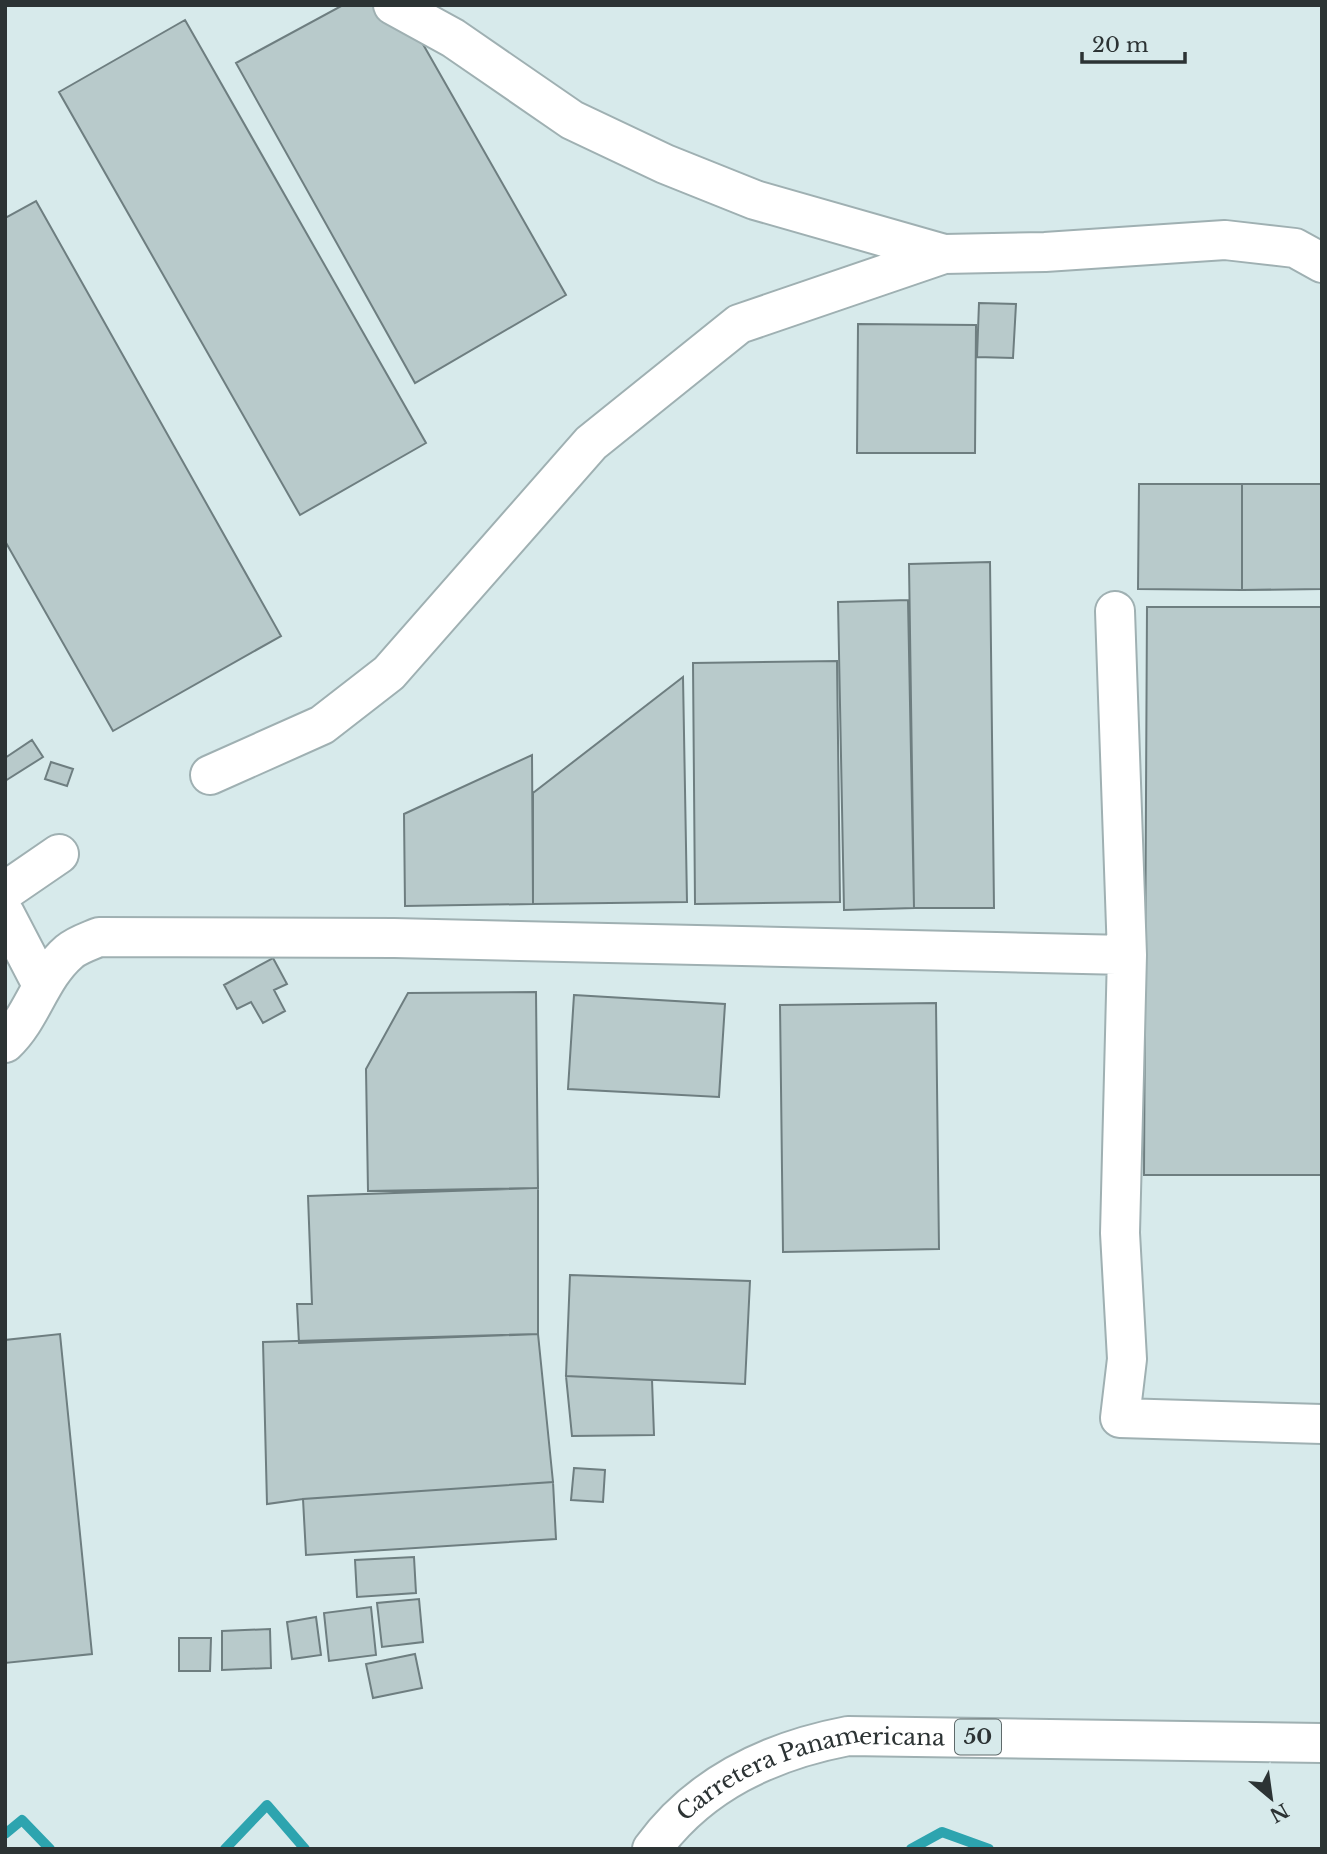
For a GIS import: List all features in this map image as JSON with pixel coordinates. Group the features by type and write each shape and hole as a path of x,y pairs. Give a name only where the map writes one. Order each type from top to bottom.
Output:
{"main road":[{"path":"393,5 453,38 572,120 665,164 755,200 944,254 1045,252 1225,240 1295,248 1322,263"},
{"path":"210,775 322,725 389,673 591,443 739,324 944,254"},
{"path":"1115,611 1127,955 1120,1233 1127,1359 1120,1418 1322,1424"},
{"path":"5,891 59,854"},
{"path":"5,914 42,985"},
{"path":"5,1043 14,1035 42,985 70,951 99,937 394,938 1127,955"},
{"name":"Carretera Panamericana","path":"657,1841 719,1784 755,1763 803,1745 848,1736 1322,1743"}],"building":[{"path":"343,5 372,5 420,39 566,295 415,383 236,63"},
{"path":"185,20 426,443 300,515 59,92"},
{"path":"36,201 281,636 113,731 5,541 5,218"},
{"path":"979,303 1016,304 1013,358 977,357"},
{"path":"858,324 976,325 975,453 857,453"},
{"path":"1139,484 1242,484 1242,590 1138,589"},
{"path":"1242,484 1322,484 1322,589 1242,590"},
{"path":"990,562 994,908 914,908 909,564"},
{"path":"908,600 914,908 844,910 838,602"},
{"path":"1147,607 1322,607 1322,1175 1144,1175"},
{"path":"837,661 840,902 695,904 693,663"},
{"path":"683,677 687,902 533,904 533,793"},
{"path":"32,740 43,757 5,781 5,758"},
{"path":"532,755 533,904 405,906 404,814"},
{"path":"51,762 73,769 67,786 45,779"},
{"path":"273,958 287,984 274,990 285,1011 263,1023 251,1002 237,1009 224,985"},
{"path":"536,992 538,1188 368,1191 366,1069 408,993"},
{"path":"574,995 725,1004 719,1097 568,1089"},
{"path":"936,1003 939,1249 783,1252 780,1005"},
{"path":"538,1188 538,1334 299,1343 297,1304 312,1304 308,1196"},
{"path":"570,1275 750,1281 745,1384 566,1376"},
{"path":"60,1334 92,1654 5,1663 5,1340"},
{"path":"538,1334 553,1482 303,1499 267,1504 263,1342"},
{"path":"566,1376 652,1380 654,1435 572,1436"},
{"path":"574,1468 605,1470 603,1502 571,1500"},
{"path":"553,1482 556,1539 306,1555 303,1499"},
{"path":"414,1557 416,1593 357,1597 355,1560"},
{"path":"419,1599 423,1642 382,1647 377,1603"},
{"path":"371,1607 376,1655 329,1661 324,1613"},
{"path":"316,1617 321,1655 292,1659 287,1622"},
{"path":"270,1629 271,1668 222,1670 222,1631"},
{"path":"179,1638 211,1638 210,1671 179,1671"},
{"path":"415,1654 422,1688 373,1698 366,1664"}],"waterway":[{"path":"225,1849 267,1805 305,1849"},
{"path":"5,1834 22,1820 50,1849"},
{"path":"911,1849 942,1832 989,1849"}]}
